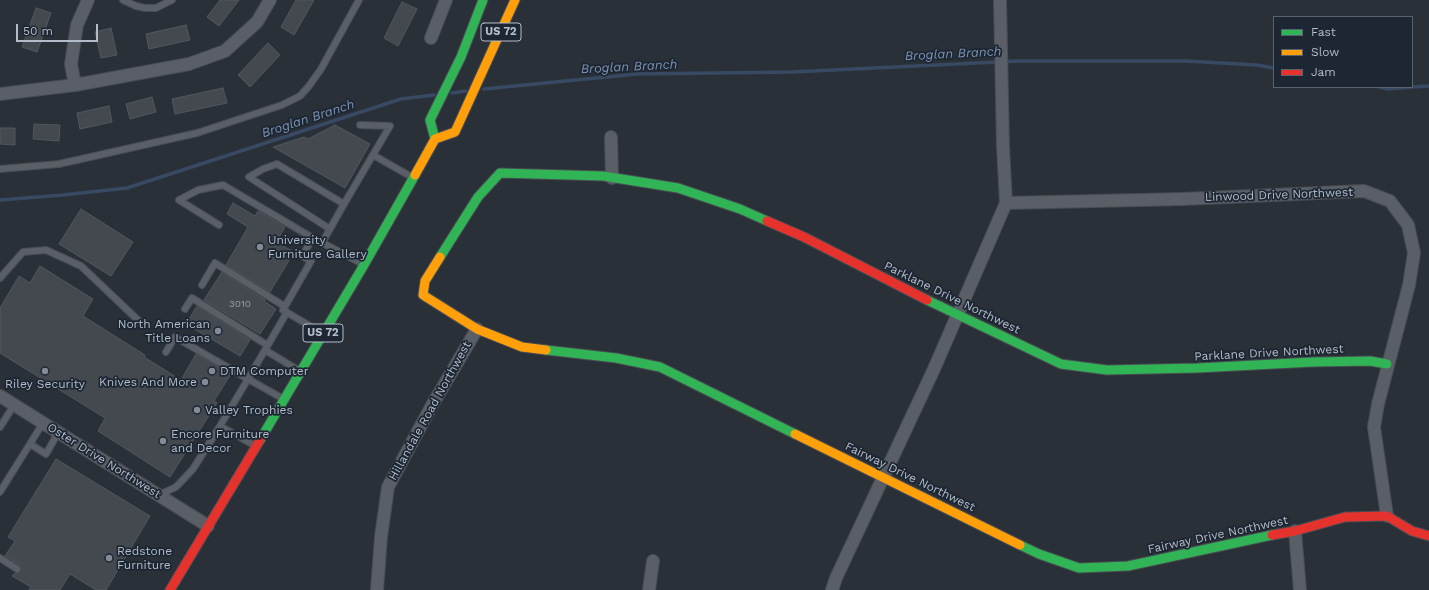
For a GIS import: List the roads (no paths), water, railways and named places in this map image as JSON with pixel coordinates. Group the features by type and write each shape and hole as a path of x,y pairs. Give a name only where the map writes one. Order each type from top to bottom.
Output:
{"main road":[{"name":"US 72","path":"436,139 430,120 461,57 483,0"},
{"name":"US 72","path":"170,590 364,265 436,139 455,132 515,0"},
{"name":"Parklane Drive Northwest","path":"432,269 478,197 500,173 612,178 678,188 740,210 804,238 958,316 1061,364 1107,370 1370,361 1387,364"},
{"name":"Fairway Drive Northwest","path":"432,269 425,281 423,295 477,329 522,347 616,358 660,367 1039,554 1078,568 1128,566 1295,531 1345,517 1388,516"},
{"path":"1388,516 1412,531 1429,536"}],"street":[{"path":"75,85 71,64 77,25 88,0"},
{"path":"0,94 75,85 189,64 225,51 256,22 270,0"},
{"path":"431,38 446,0"},
{"path":"832,590 836,578 958,316 1006,203 1001,79 1000,0"},
{"path":"611,137 612,178"},
{"name":"Linwood Drive Northwest","path":"1006,203 1183,199 1364,191 1390,201 1408,225 1414,253 1409,285 1387,364 1374,427 1388,516"},
{"name":"Hillandale Road Northwest","path":"378,590 381,537 388,488 431,407 477,329"},
{"name":"Oster Drive Northwest","path":"0,396 208,526"},
{"path":"1295,531 1300,590"},
{"path":"649,590 653,561"}],"lane":[{"path":"123,0 136,6 156,8 172,0"},
{"path":"0,169 59,164 197,132 282,105 300,96 309,86 321,69 359,0"},
{"path":"322,243 390,126 360,125"},
{"path":"373,155 414,178"},
{"path":"330,229 249,177 263,169 277,164 344,204"},
{"path":"219,225 179,200 198,190 223,185 313,238 364,265"},
{"path":"159,495 176,487 193,469 220,426 266,347 311,261 302,256 313,238"},
{"path":"0,278 23,252 46,250 81,266 140,322"},
{"path":"202,285 215,263 323,334"},
{"path":"186,309 192,298 266,347 300,372"},
{"path":"166,352 176,337 284,399"},
{"path":"0,426 14,405"},
{"path":"0,492 43,423"},
{"path":"220,426 256,446"},
{"path":"30,444 46,454 58,433"},
{"path":"0,558 17,569"}],"waterway":[{"name":"Broglan Branch","path":"484,89 637,74 792,72 1018,61 1186,61 1256,65 1273,68"},
{"name":"Broglan Branch","path":"1413,87 1429,86"},
{"name":"Broglan Branch","path":"1384,88 1400,88"},
{"name":"Broglan Branch","path":"452,93 466,91"},
{"name":"Broglan Branch","path":"0,200 127,188 401,99 434,95"}],"place":[{"name":"University Furniture Gallery","path":"260,247"},
{"name":"North American Title Loans","path":"218,331"},
{"name":"Riley Security","path":"45,371"},
{"name":"DTM Computer","path":"212,371"},
{"name":"Knives And More","path":"205,382"},
{"name":"Valley Trophies","path":"197,410"},
{"name":"Encore Furniture and Decor","path":"163,441"},
{"name":"Redstone Furniture","path":"109,558"}]}
